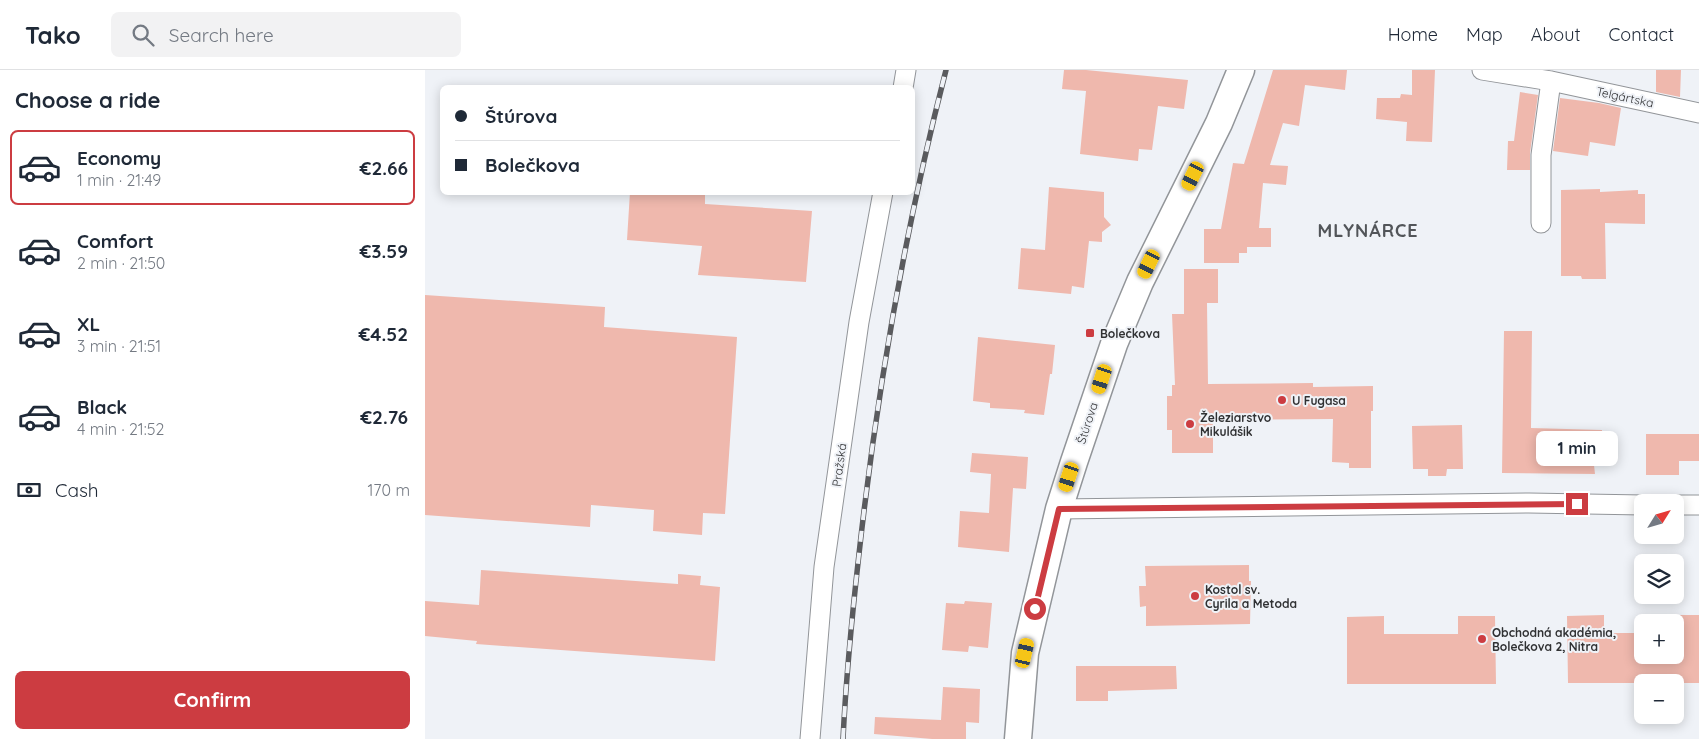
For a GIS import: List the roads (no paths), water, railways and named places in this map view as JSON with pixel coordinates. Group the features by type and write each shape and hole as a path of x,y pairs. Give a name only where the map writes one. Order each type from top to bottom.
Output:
{"street":[{"path":"904,85 906,70"},
{"name":"Štúrova","path":"1018,739 1025,653 1059,509 1113,344 1140,282 1219,123 1241,70"},
{"name":"Telgártska","path":"1482,70 1551,81 1699,113"},
{"path":"1541,224 1541,155 1551,81"},
{"name":"Pražská","path":"810,739 824,567 859,322 882,195"},
{"path":"1059,509 1634,504"},
{"path":"1684,505 1699,505"}],"railway":[{"path":"843,739 856,577 874,432 905,250 946,70"}],"place":[{"name":"Bolečkova","path":"1090,333"},
{"name":"U Fugasa","path":"1282,400"},
{"name":"Železiarstvo Mikulášik","path":"1190,424"},
{"name":"Kostol sv. Cyrila a Metoda","path":"1195,596"},
{"name":"Obchodná akadémia, Bolečkova 2, Nitra","path":"1482,639"}],"district":[{"name":"MLYNÁRCE","path":"1368,230"}]}
